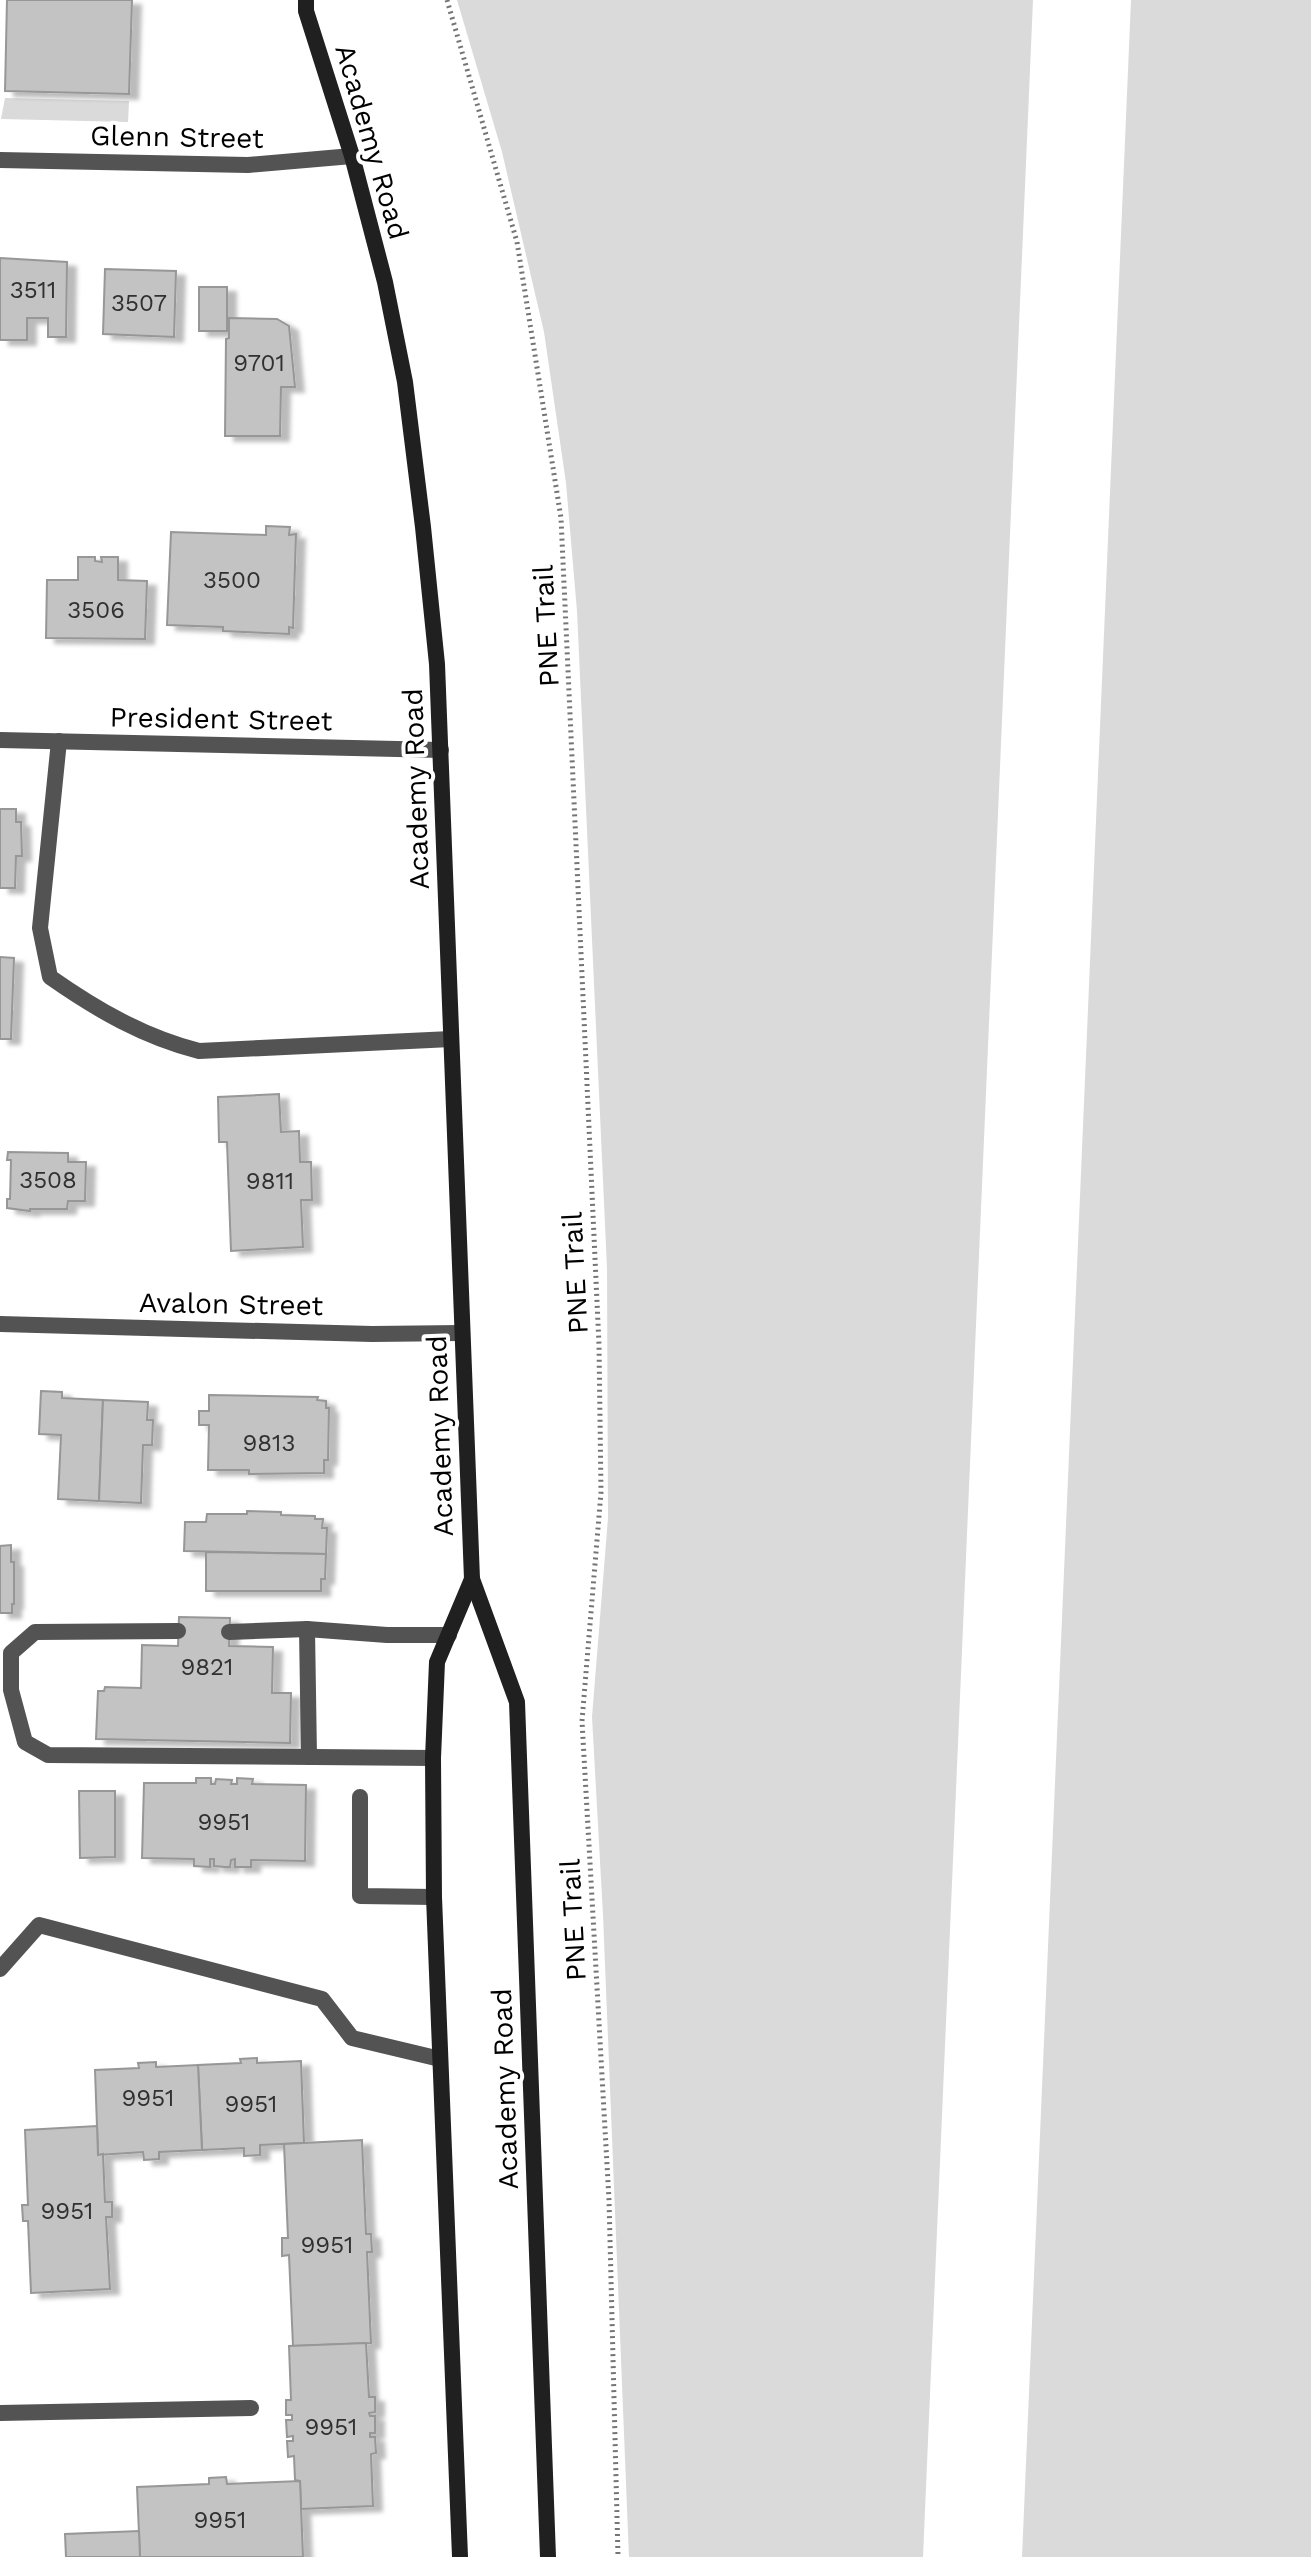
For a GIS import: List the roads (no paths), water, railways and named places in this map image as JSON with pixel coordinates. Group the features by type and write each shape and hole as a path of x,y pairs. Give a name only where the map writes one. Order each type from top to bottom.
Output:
{"main road":[{"name":"Academy Road","path":"303,4 352,156 385,282 405,382 437,664 472,1579 517,1702 548,2557"},
{"name":"Academy Road","path":"460,2557 434,1897 433,1758 437,1662 472,1579"}],"street":[{"name":"Glenn Street","path":"0,160 248,165 352,156"},
{"name":"President Street","path":"0,740 441,750"},
{"path":"59,741 40,928 50,977 97,1010 169,1044 199,1051 451,1039"},
{"name":"Avalon Street","path":"0,1324 372,1334 461,1333"},
{"path":"307,1629 309,1757"},
{"path":"229,1632 307,1629 387,1635 449,1635"},
{"path":"178,1631 35,1632 11,1653 11,1690 25,1742 48,1755 433,1758"},
{"path":"360,1797 360,1896 434,1897"},
{"path":"0,1969 39,1925 322,1999 352,2038 440,2059"},
{"path":"0,2413 251,2408"}]}
